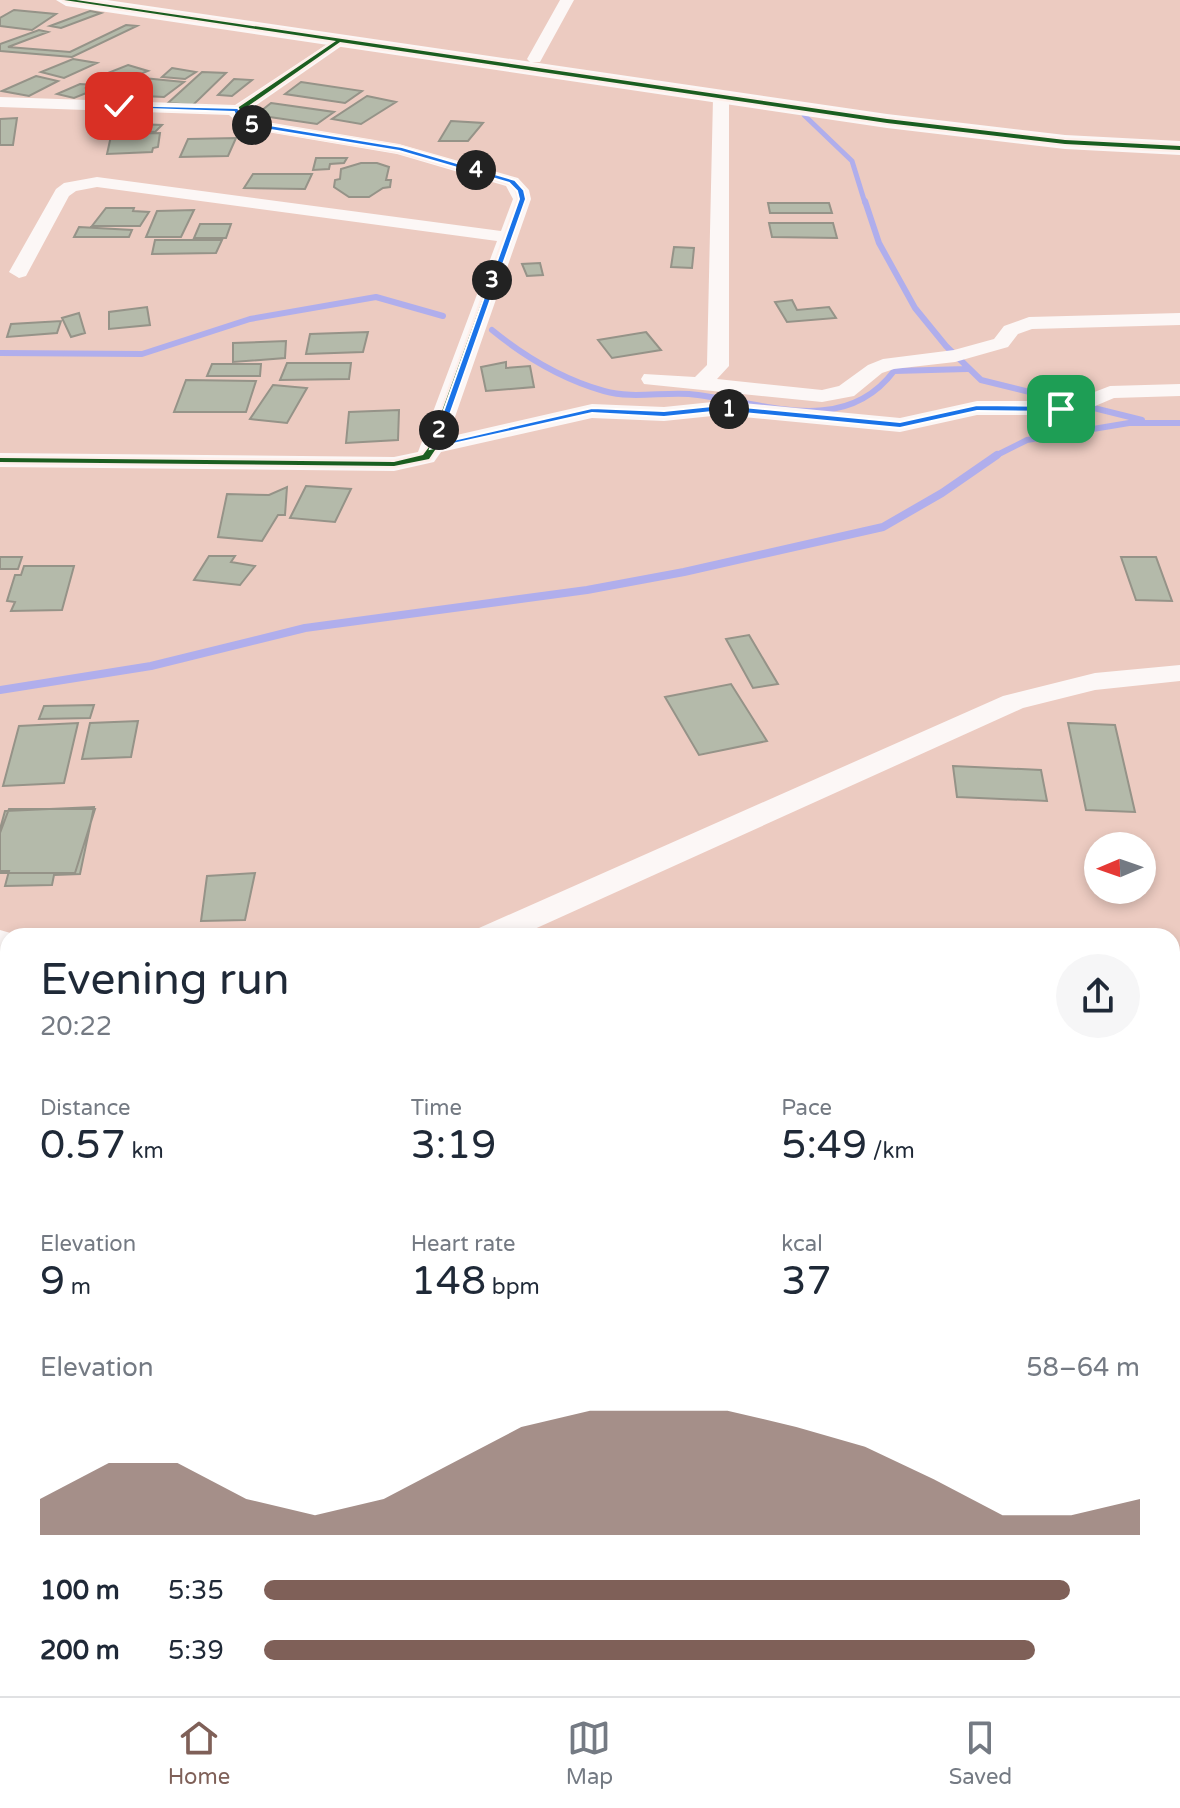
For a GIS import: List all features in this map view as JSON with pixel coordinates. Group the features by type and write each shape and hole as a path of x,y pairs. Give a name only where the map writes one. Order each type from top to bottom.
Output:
{"street":[{"path":"66,0 721,98 1065,142 1180,148"},
{"path":"139,0 535,59 1053,130 1180,137"},
{"path":"535,59 567,0"},
{"path":"0,102 238,110 338,42"},
{"path":"700,384 718,366 721,98"},
{"path":"0,460 394,464 426,457 433,447 522,199 520,190 512,182 399,149 250,124 241,121 238,110"},
{"path":"19,272 62,193 70,187 97,182 507,237"},
{"path":"652,379 822,396 846,391 875,369 890,363 955,356 1001,343 1011,330 1029,323 1180,319"},
{"path":"433,447 592,411 664,414 722,408 900,425 977,408 1074,408 1110,392 1180,390"},
{"path":"508,928 1013,702 1059,687 1103,678 1180,673"}],"building":[{"path":"14,10 56,14 32,30 0,26 0,18"},
{"path":"90,11 101,13 61,28 50,26"},
{"path":"126,25 137,26 72,57 0,51 0,44 39,30 48,32 8,47 70,52"},
{"path":"73,59 97,63 64,78 41,72"},
{"path":"128,65 148,71 110,86 90,80"},
{"path":"172,68 196,72 185,79 162,77"},
{"path":"202,72 226,73 193,105 168,103"},
{"path":"36,76 58,81 29,96 2,91"},
{"path":"143,78 184,82 164,97 124,95"},
{"path":"234,79 252,80 232,96 218,95"},
{"path":"301,82 362,91 345,103 285,94"},
{"path":"80,84 96,85 87,88 94,90 74,98 57,94"},
{"path":"367,96 396,102 361,124 332,119"},
{"path":"271,103 334,112 317,124 256,115"},
{"path":"111,112 142,117 132,123 100,120"},
{"path":"17,118 13,145 0,145 0,119"},
{"path":"451,121 483,123 468,141 439,141"},
{"path":"133,124 162,125 155,132 129,130"},
{"path":"122,131 130,131 129,134 160,133 158,147 153,148 152,152 107,154 111,136 121,136"},
{"path":"236,138 228,156 180,157 188,139"},
{"path":"316,158 347,158 344,163 330,164 329,169 313,170"},
{"path":"361,163 389,167 386,180 391,180 390,187 369,197 349,197 334,187 335,180 340,179 341,169"},
{"path":"253,174 312,174 305,189 244,188"},
{"path":"768,203 829,203 832,213 770,213"},
{"path":"106,208 134,208 133,211 149,212 140,226 92,226"},
{"path":"194,210 181,237 146,237 157,211"},
{"path":"769,223 833,223 837,238 772,237"},
{"path":"200,224 231,224 226,238 194,238"},
{"path":"79,227 132,230 129,237 74,237"},
{"path":"155,240 222,240 216,253 152,254"},
{"path":"674,247 694,248 692,268 671,267"},
{"path":"540,263 543,275 527,276 522,264"},
{"path":"792,300 797,310 829,307 836,318 787,322 775,302"},
{"path":"147,307 150,325 109,329 109,312"},
{"path":"79,313 85,333 71,337 62,318"},
{"path":"61,321 57,333 7,337 11,324"},
{"path":"368,332 363,352 306,354 310,334"},
{"path":"646,332 661,350 612,358 598,340"},
{"path":"286,341 285,358 233,362 233,343"},
{"path":"506,362 506,368 530,366 534,387 486,391 481,367"},
{"path":"287,363 351,363 349,379 280,380"},
{"path":"212,364 261,364 260,376 207,376"},
{"path":"186,380 256,381 246,412 174,412"},
{"path":"273,385 307,388 287,423 250,419"},
{"path":"399,410 398,440 346,443 349,412"},
{"path":"306,486 351,489 335,522 290,518"},
{"path":"287,487 285,515 278,515 262,541 218,537 227,494 269,495"},
{"path":"209,556 235,556 231,562 255,566 240,585 194,580"},
{"path":"0,557 22,557 18,569 0,569"},
{"path":"1121,557 1156,557 1172,601 1136,600"},
{"path":"24,566 74,566 62,610 11,611 15,602 7,601 15,575 21,575"},
{"path":"749,635 778,684 753,688 726,639"},
{"path":"731,684 767,741 699,755 665,697"},
{"path":"94,705 90,718 39,719 44,706"},
{"path":"138,721 131,757 82,759 90,723"},
{"path":"78,723 64,783 3,786 19,726"},
{"path":"1068,723 1115,725 1135,812 1086,810"},
{"path":"953,766 1041,770 1047,801 957,797"},
{"path":"94,807 80,874 54,875 52,885 5,886 9,871 0,871 0,829 5,811"},
{"path":"9,809 95,809 75,873 0,873 0,833"},
{"path":"255,873 245,920 201,921 207,876"}],"waterway":[{"path":"804,115 852,161 865,203"},
{"path":"865,201 879,243 915,308 946,346 981,380 1142,420"},
{"path":"0,353 142,354 250,319 376,297 443,316"},
{"path":"492,330 545,366 604,391 625,395 689,394 799,411 825,410 850,404 873,392 894,371 967,369"},
{"path":"997,455 1027,440 1129,423 1180,423"},
{"path":"0,690 151,666 305,628 587,590 684,572 883,527 942,493 997,455"},
{"path":"993,457 997,455"}],"cycle path":[{"path":"66,0 887,121 1065,142 1180,148"},
{"path":"0,460 394,464 426,457 433,447 522,199 520,190 512,182 399,149 250,124 237,115 238,110 338,42"}],"route":[{"path":"119,106 238,110 241,121 250,124 399,149 495,176 512,182 520,190 522,199 433,447 582,411 664,414 722,408 910,425 977,408 1061,409"}]}
